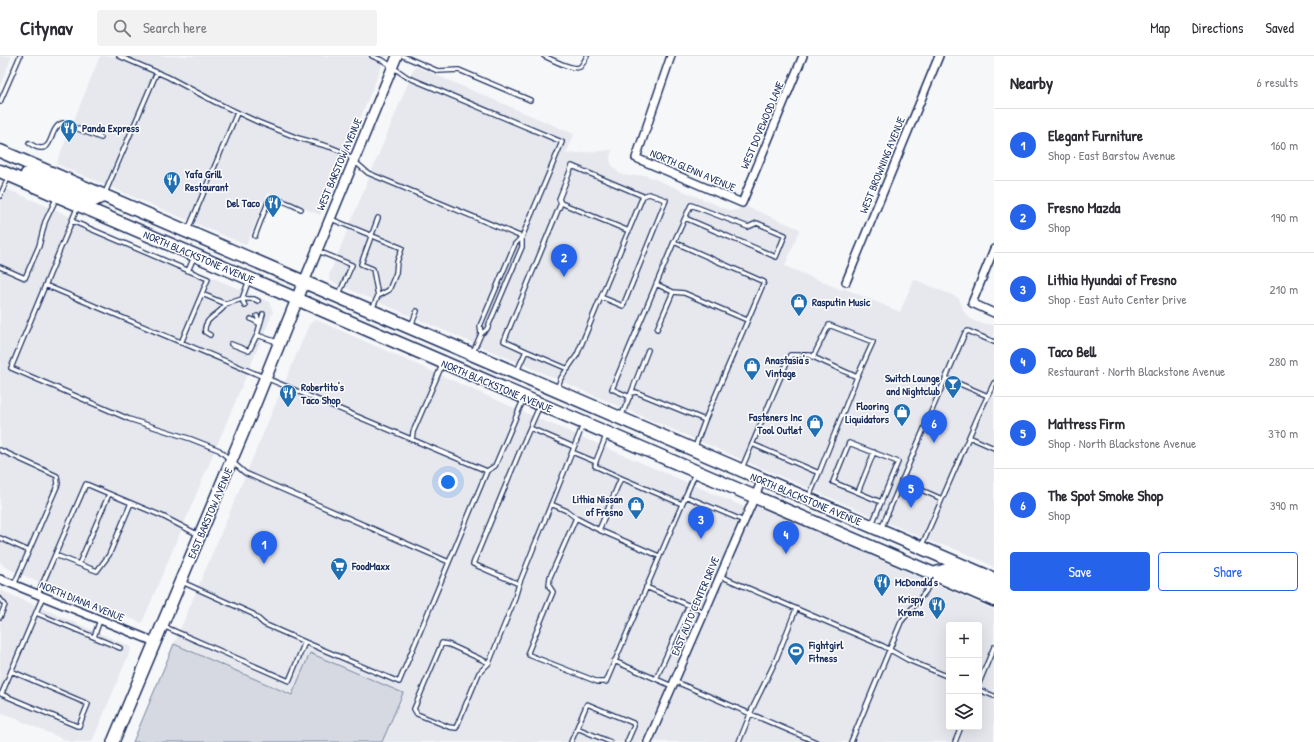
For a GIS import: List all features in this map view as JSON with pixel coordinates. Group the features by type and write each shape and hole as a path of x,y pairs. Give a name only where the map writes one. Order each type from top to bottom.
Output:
{"main road":[{"name":"NORTH BLACKSTONE AVENUE","path":"0,151 994,580"},
{"path":"5,173 16,171 85,199 94,200 104,196"},
{"name":"NORTH BLACKSTONE AVENUE","path":"5,173 994,600"},
{"name":"EAST BARSTOW AVENUE","path":"113,742 280,344 304,282"},
{"path":"933,574 947,570 994,590"}],"street":[{"name":"WEST BARSTOW AVENUE","path":"304,282 397,56"},
{"name":"NORTH GLENN AVENUE","path":"670,56 636,158 742,203"},
{"name":"WEST DOVEWOOD LANE","path":"742,203 803,56"},
{"name":"WEST BROWNING AVENUE","path":"846,282 939,56"},
{"path":"994,249 972,304 994,313"},
{"name":"EAST AUTO CENTER DRIVE","path":"648,742 762,480"},
{"name":"NORTH DIANA AVENUE","path":"0,579 155,642"}],"lane":[{"path":"0,102 20,56"},
{"path":"119,56 157,72 237,113 298,138 345,153 368,173 522,237"},
{"path":"372,56 384,61 407,77 562,142 522,237 515,244 500,278 480,326 481,334"},
{"path":"403,56 438,71 459,70 530,100"},
{"path":"544,56 574,69 579,67 584,62 586,56"},
{"path":"104,196 157,72"},
{"path":"187,232 237,113"},
{"path":"28,143 40,148 45,147 58,125 63,123 101,138"},
{"path":"568,369 504,341 561,203 559,199 572,166 643,196 649,194 666,200 623,306 601,297"},
{"path":"0,196 5,173"},
{"path":"0,267 25,278 39,246 45,222 57,196"},
{"path":"556,391 561,378 577,355 643,196"},
{"path":"255,236 268,202 277,199 301,209"},
{"path":"561,203 629,231"},
{"path":"79,205 11,368 129,419 191,439 219,450 244,473 449,562"},
{"path":"685,218 776,257 785,235 757,223 748,227 691,205 685,218 674,242 612,389 630,395 636,392 705,420"},
{"path":"330,218 402,248 397,262 396,274 389,290 378,296"},
{"path":"360,264 378,218"},
{"path":"72,221 208,279 181,343"},
{"path":"472,355 481,334 487,329 522,247 522,237"},
{"path":"674,242 764,282 693,450"},
{"path":"317,251 352,265 360,264 373,269 378,296 371,311"},
{"path":"188,271 195,256"},
{"path":"337,297 352,265"},
{"path":"242,299 250,279"},
{"path":"656,284 673,292 684,293 747,320"},
{"path":"45,285 265,379 487,471"},
{"path":"657,329 673,292"},
{"path":"202,294 226,304"},
{"path":"242,299 246,306"},
{"path":"210,335 205,332 204,328 207,322 226,304 242,299 254,299 258,301"},
{"path":"250,299 252,304"},
{"path":"410,328 417,311"},
{"path":"231,344 249,351 257,335 263,314"},
{"path":"257,316 260,324"},
{"path":"251,318 260,324"},
{"path":"808,500 857,377 873,342 829,325 813,357"},
{"path":"875,528 901,481 965,333 968,331 994,342"},
{"path":"257,335 280,344"},
{"path":"621,419 648,350"},
{"path":"516,374 526,351"},
{"path":"741,471 790,354 810,355 857,377"},
{"path":"412,440 413,432 443,362"},
{"path":"946,378 988,396"},
{"path":"921,548 994,383"},
{"path":"181,582 253,614 264,624 399,682 487,471 495,466 524,397"},
{"path":"519,584 473,564 541,404"},
{"path":"489,663 450,645 442,643 414,709 417,714 449,727 456,728 479,673 489,663 584,423"},
{"path":"530,428 574,447"},
{"path":"608,433 595,466 682,504"},
{"path":"969,438 994,448"},
{"path":"875,528 881,502 898,462 849,443 833,482 881,502"},
{"path":"752,444 819,473"},
{"path":"0,450 57,476 58,484 14,585"},
{"path":"572,452 596,462"},
{"path":"858,492 874,452"},
{"path":"576,518 550,577 549,586 553,592 528,652 529,654 598,682 606,682 696,471"},
{"path":"599,530 621,478"},
{"path":"901,481 942,499"},
{"path":"11,671 88,704 79,726 2,695 2,693 11,671 36,612 55,555 86,484 162,516 200,535"},
{"path":"79,564 109,494"},
{"path":"685,496 744,521"},
{"path":"55,555 97,572 109,555 131,503"},
{"path":"551,504 567,511 576,518 599,530 659,556"},
{"path":"0,538 29,551"},
{"path":"851,742 901,622 926,591 933,574"},
{"path":"720,576 889,649 908,660 946,676"},
{"path":"646,587 704,612"},
{"path":"0,599 5,605 0,617"},
{"path":"656,679 689,606"},
{"path":"739,742 750,714 775,662 796,609"},
{"path":"36,612 120,648"},
{"path":"94,637 100,620"},
{"path":"162,625 289,681 305,642"},
{"path":"982,677 994,647"},
{"path":"614,661 656,679 673,684 750,714 816,742"},
{"path":"982,691 994,696"},
{"path":"571,742 587,704 633,723 634,726 627,742"},
{"path":"577,728 610,742"},
{"path":"955,742 960,730"}],"shaded area":[{"path":"0,56 12,56 0,86"},
{"path":"100,56 386,56 320,215 268,193 246,245 56,164"},
{"path":"415,66 574,134 566,154 612,150 610,157 611,164 620,174 629,176 645,175 731,211 738,210 743,205 800,229 785,266 900,312 914,279 959,298 964,312 976,322 994,325 994,568 985,562 948,546 937,544 330,281 329,275"},
{"path":"2,187 269,302 273,312 142,623 31,579 5,567 0,562 0,192"},
{"path":"317,320 521,411 749,509 753,504 994,610 994,742 382,742 402,694 292,695 174,644 309,325 313,321"},
{"path":"0,590 129,646 131,649 92,742 70,742 0,712"},
{"path":"174,644 292,695 310,653 403,693 382,742 133,742"}],"place":[{"name":"Panda Express","path":"69,143"},
{"name":"Yafa Grill Restaurant","path":"172,195"},
{"name":"Del Taco","path":"273,218"},
{"name":"Fresno Mazda","path":"564,277"},
{"name":"Rasputin Music","path":"799,317"},
{"name":"Anastasia's Vintage","path":"752,381"},
{"name":"Switch Lounge and Nightclub","path":"953,399"},
{"name":"Robertito's Taco Shop","path":"288,408"},
{"name":"Flooring Liquidators","path":"902,427"},
{"name":"Fasteners Inc Tool Outlet","path":"815,438"},
{"name":"The Spot Smoke Shop","path":"934,443"},
{"name":"Mattress Firm","path":"911,508"},
{"name":"Lithia Nissan of Fresno","path":"636,520"},
{"name":"Lithia Hyundai of Fresno","path":"701,539"},
{"name":"Taco Bell","path":"786,554"},
{"name":"Elegant Furniture","path":"264,564"},
{"name":"FoodMaxx","path":"339,581"},
{"name":"McDonald's","path":"882,597"},
{"name":"Krispy Kreme","path":"937,620"},
{"name":"Fightgirl Fitness","path":"796,666"}]}
